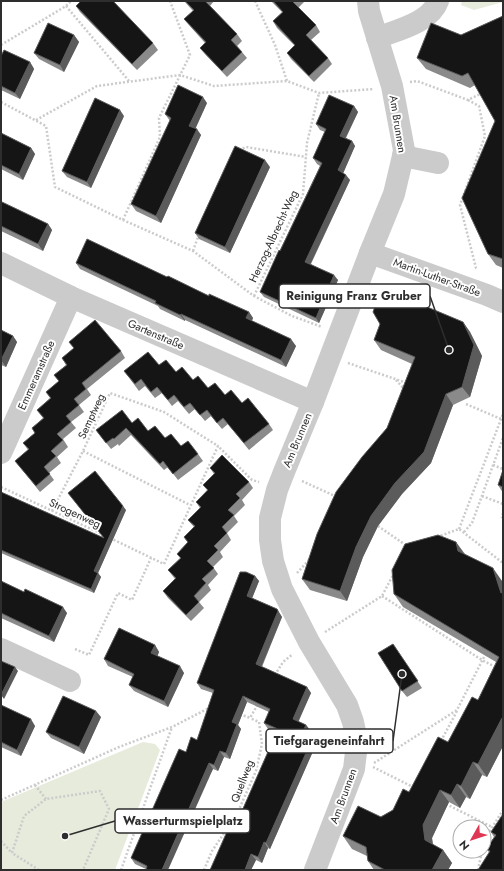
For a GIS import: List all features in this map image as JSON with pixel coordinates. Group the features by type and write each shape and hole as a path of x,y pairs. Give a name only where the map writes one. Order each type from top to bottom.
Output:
{"street":[{"name":"Am Brunnen","path":"315,870 354,770 356,752 354,722 347,705 309,642 282,589 273,561 270,540 270,518 280,481 313,402 394,194 403,156 404,150 392,86 369,11 368,1"},
{"path":"377,38 422,19 431,13 438,1"},
{"path":"403,156 438,163"},
{"name":"Martin-Luther-Straße","path":"370,253 503,302"},
{"name":"Gartenstraße","path":"1,263 72,297 313,402"},
{"name":"Emmeramstraße","path":"1,453 72,297"},
{"path":"1,649 70,681"}],"path":[{"path":"1,45 66,6 71,1"},
{"path":"123,220 160,137 159,118 190,55 170,1"},
{"path":"255,1 274,45 287,81"},
{"path":"66,6 129,81"},
{"path":"36,120 96,86 180,75 214,86 287,81 319,93 363,90 417,81 468,100 479,106 485,136 460,204 476,268 482,271"},
{"path":"468,100 489,89"},
{"name":"Herzog-Albrecht-Weg","path":"254,296 303,194 307,144 319,93"},
{"name":"Herzog-Albrecht-Weg","path":"1,102 46,126 55,187 192,251 254,296 292,316 339,333"},
{"path":"233,153 246,147 306,157"},
{"path":"192,251 201,230"},
{"path":"330,357 409,384"},
{"path":"396,380 406,391"},
{"name":"Semptweg","path":"52,511 83,451 110,393 164,412 218,446 252,480 280,481 337,496"},
{"path":"466,404 501,419"},
{"path":"459,529 503,414"},
{"path":"464,532 472,523 503,438"},
{"path":"83,451 190,505 218,446"},
{"path":"493,465 503,469"},
{"name":"Strogenweg","path":"1,487 164,564 190,505"},
{"path":"333,504 337,496 340,500"},
{"path":"482,496 503,504"},
{"path":"503,513 503,517"},
{"path":"378,526 407,546 404,553"},
{"path":"430,539 459,529 503,563"},
{"path":"282,589 308,561 311,554"},
{"path":"75,649 90,655 118,594 132,600 151,558"},
{"path":"272,680 282,662 309,642 382,596 395,572"},
{"path":"382,596 482,660 503,671"},
{"path":"440,743 484,656"},
{"path":"235,713 250,718 260,699"},
{"path":"1,800 119,747 172,726 214,705"},
{"path":"420,782 416,788 371,765 457,710"},
{"name":"Quellweg","path":"204,870 212,851 237,814 256,771 262,744 259,722 250,718"},
{"path":"121,870 172,726"},
{"path":"35,785 46,799"},
{"path":"12,853 24,816 46,799 100,791 110,809 83,870"},
{"path":"444,802 477,819"},
{"path":"492,827 503,810"},
{"path":"1,841 12,853 39,870"},
{"path":"478,870 480,859"}],"shaded area":[{"path":"462,1 503,2 474,10 461,5"},
{"path":"143,742 155,744 160,750 115,870 1,870 1,802"}],"building":[{"path":"81,1 113,1 153,43 132,64 76,6"},
{"path":"185,1 205,1 237,34 231,40 242,52 222,71 200,48 206,42 184,19 194,10"},
{"path":"273,1 294,1 293,2 316,25 306,35 328,58 309,76 287,53 295,45 273,21 283,12"},
{"path":"503,16 503,259 488,254 462,198 495,121 468,73 462,76 417,58 431,23 461,35"},
{"path":"48,23 74,35 60,65 34,53"},
{"path":"4,50 30,62 15,93 1,86 1,56"},
{"path":"178,85 203,97 189,126 197,129 156,216 131,204 171,118 165,114"},
{"path":"329,95 354,106 340,136 352,141 338,170 346,175 305,262 334,275 316,318 260,292 322,163 313,158 326,129 316,124"},
{"path":"95,98 120,110 87,182 62,171"},
{"path":"1,133 31,148 19,174 1,165"},
{"path":"235,146 265,160 225,247 195,233"},
{"path":"2,202 48,224 38,244 1,226"},
{"path":"87,239 209,296 209,294 249,312 246,318 291,339 281,360 181,314 180,315 155,303 156,301 76,263"},
{"path":"389,291 463,322 474,345 462,387 446,394 424,452 395,483 371,516 356,547 340,591 302,579 317,534 336,492 362,457 387,428 415,357 374,340 380,324 373,312 379,295"},
{"path":"95,320 121,351 82,383 86,389 74,399 79,405 66,416 71,422 57,434 63,440 51,451 56,456 44,467 50,474 36,486 15,461 29,449 23,443 35,433 32,428 44,418 37,410 51,398 46,392 59,381 54,375 67,365 62,358 74,348 69,342"},
{"path":"1,330 13,336 1,360"},
{"path":"148,352 159,365 166,360 176,372 182,367 193,380 198,376 208,388 215,383 225,395 231,390 242,403 248,398 269,424 244,443 223,418 217,423 207,410 200,415 190,403 184,407 174,395 168,400 157,387 151,392 141,379 135,384 124,371"},
{"path":"122,410 132,423 138,418 148,431 155,426 165,438 171,434 181,446 188,441 198,454 173,474 163,461 160,464 126,428 114,439 113,438 106,443 96,430"},
{"path":"222,455 249,482 236,494 240,498 228,510 234,515 222,527 227,533 214,546 218,550 207,561 214,568 202,579 206,583 194,596 199,602 186,615 163,591 176,578 168,570 181,558 177,554 188,542 184,537 195,526 188,520 201,507 196,502 208,490 203,485 215,473 210,468"},
{"path":"503,470 503,487 498,485"},
{"path":"95,471 123,506 94,571 98,573 91,589 1,550 1,492 104,538 68,493"},
{"path":"438,535 456,542 458,551 493,568 501,593 503,592 503,718 478,764 473,762 461,786 457,784 451,795 440,790 423,825 425,840 443,850 432,870 385,870 368,861 366,847 343,836 358,806 381,817 393,810 403,789 409,792 438,737 448,742 472,697 478,700 499,657 394,594 392,570 405,544"},
{"path":"240,572 246,572 255,576 247,596 277,609 278,611 256,664 307,687 293,719 306,725 299,739 310,744 266,843 264,842 258,857 251,854 245,870 210,870 229,827 234,829 278,729 264,723 270,709 243,696 232,722 237,724 226,753 220,751 214,765 209,763 162,870 146,870 147,866 131,858 179,749 186,752 191,737 197,740 214,690 197,683"},
{"path":"1,581 24,592 25,589 63,607 49,636 1,613"},
{"path":"119,628 155,645 151,653 180,666 164,701 129,685 134,674 104,659"},
{"path":"393,644 418,681 402,691 378,653"},
{"path":"1,661 15,667 1,695"},
{"path":"63,696 96,711 79,747 46,732"},
{"path":"1,705 31,719 17,750 1,742"},
{"path":"503,814 503,870 478,870 485,859 492,859 492,841 496,835 492,833"}],"place":[{"name":"Reinigung Franz Gruber","path":"449,350"},
{"name":"Tiefgarageneinfahrt","path":"402,674"},
{"name":"Wasserturmspielplatz","path":"65,836"}]}
